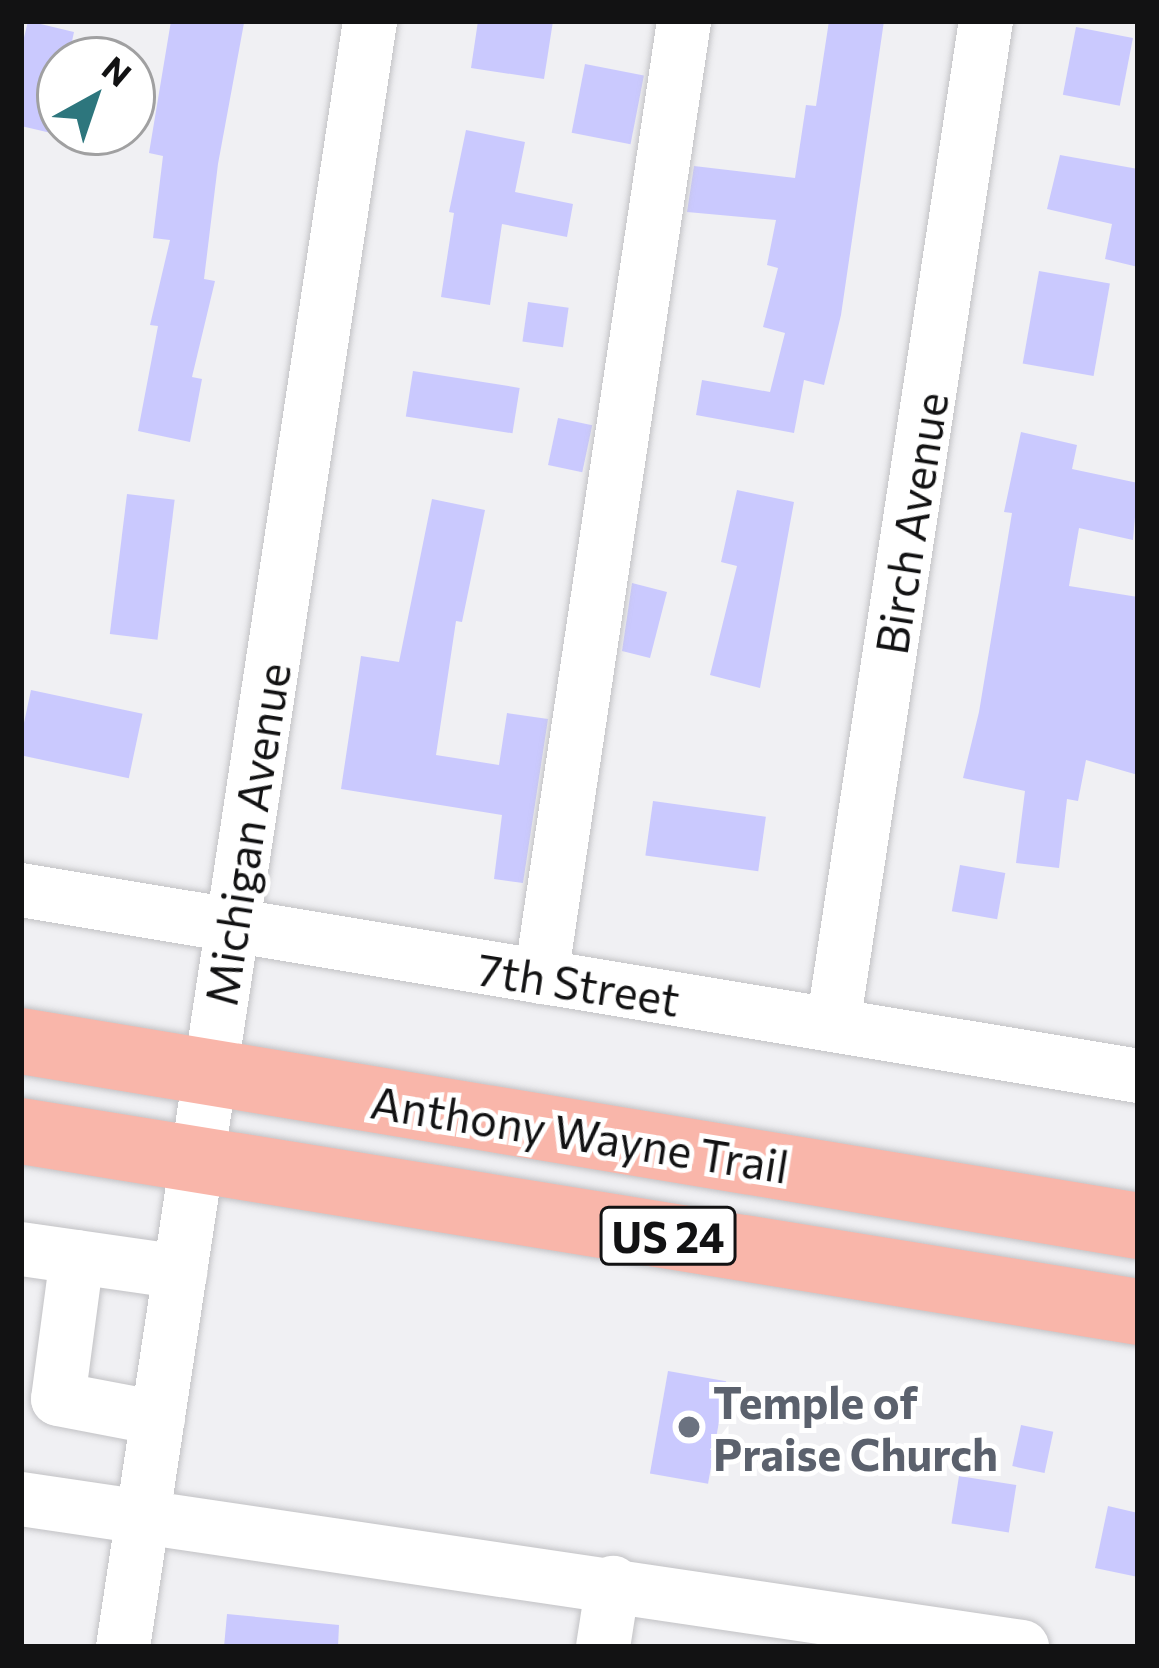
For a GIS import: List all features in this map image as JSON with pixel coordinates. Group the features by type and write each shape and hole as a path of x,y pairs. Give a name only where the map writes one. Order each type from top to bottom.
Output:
{"highway":[{"name":"Anthony Wayne Trail","path":"21,1041 1138,1226"},
{"name":"Anthony Wayne Trail","path":"21,1131 1138,1312"}],"street":[{"name":"Michigan Avenue","path":"123,1647 370,21"},
{"path":"541,976 684,21"},
{"name":"Birch Avenue","path":"833,1025 986,21"},
{"name":"7th Street","path":"21,890 1138,1076"},
{"path":"21,1249 180,1272"},
{"path":"77,1258 58,1399 158,1418"},
{"path":"21,1499 1022,1647"},
{"path":"603,1647 613,1583"}],"building":[{"path":"28,21 74,32 73,36 36,36 36,130 21,126 21,50"},
{"path":"171,21 244,23 218,164 204,279 215,281 192,377 202,379 190,442 138,431 158,326 150,325 170,240 153,238 163,156 156,154 156,111"},
{"path":"478,21 553,21 544,79 471,68"},
{"path":"829,21 884,21 841,315 824,385 804,380 794,433 696,415 702,380 770,392 785,333 763,327 778,268 767,265 776,220 687,212 694,166 795,178 806,105 816,106"},
{"path":"1076,27 1133,38 1120,106 1063,95"},
{"path":"585,64 644,75 631,144 572,133"},
{"path":"466,130 525,142 515,192 573,204 567,237 502,224 490,305 441,297 454,213 449,212"},
{"path":"1060,155 1138,169 1138,267 1105,259 1112,224 1047,209"},
{"path":"1039,271 1110,284 1094,376 1023,364"},
{"path":"528,302 569,308 563,347 522,342"},
{"path":"413,371 520,388 512,433 406,416"},
{"path":"558,418 592,425 582,472 548,465"},
{"path":"1021,432 1077,445 1072,469 1138,483 1133,540 1079,528 1069,586 1138,597 1138,775 1086,760 1078,801 1067,799 1059,868 1016,863 1025,791 963,778 979,712 1012,513 1004,512"},
{"path":"737,490 794,502 760,688 710,675 737,566 721,562"},
{"path":"127,494 175,500 157,640 110,634"},
{"path":"432,499 485,510 462,622 456,621 436,755 499,765 507,713 548,719 523,883 494,879 502,815 341,789 361,656 399,662"},
{"path":"632,583 667,592 650,658 622,651"},
{"path":"31,690 143,714 129,778 21,755"},
{"path":"653,801 766,817 758,871 645,855"},
{"path":"960,865 1005,873 997,919 952,911"},
{"name":"Temple of Praise Church","path":"668,1371 726,1381 708,1484 650,1473"},
{"path":"1021,1425 1053,1432 1045,1473 1012,1466"},
{"path":"959,1476 1016,1485 1009,1532 951,1523"},
{"path":"1108,1506 1138,1513 1138,1577 1095,1568"},
{"path":"227,1614 339,1625 338,1647 224,1647"}],"place":[{"name":"Temple of Praise Church","path":"689,1427"}]}
